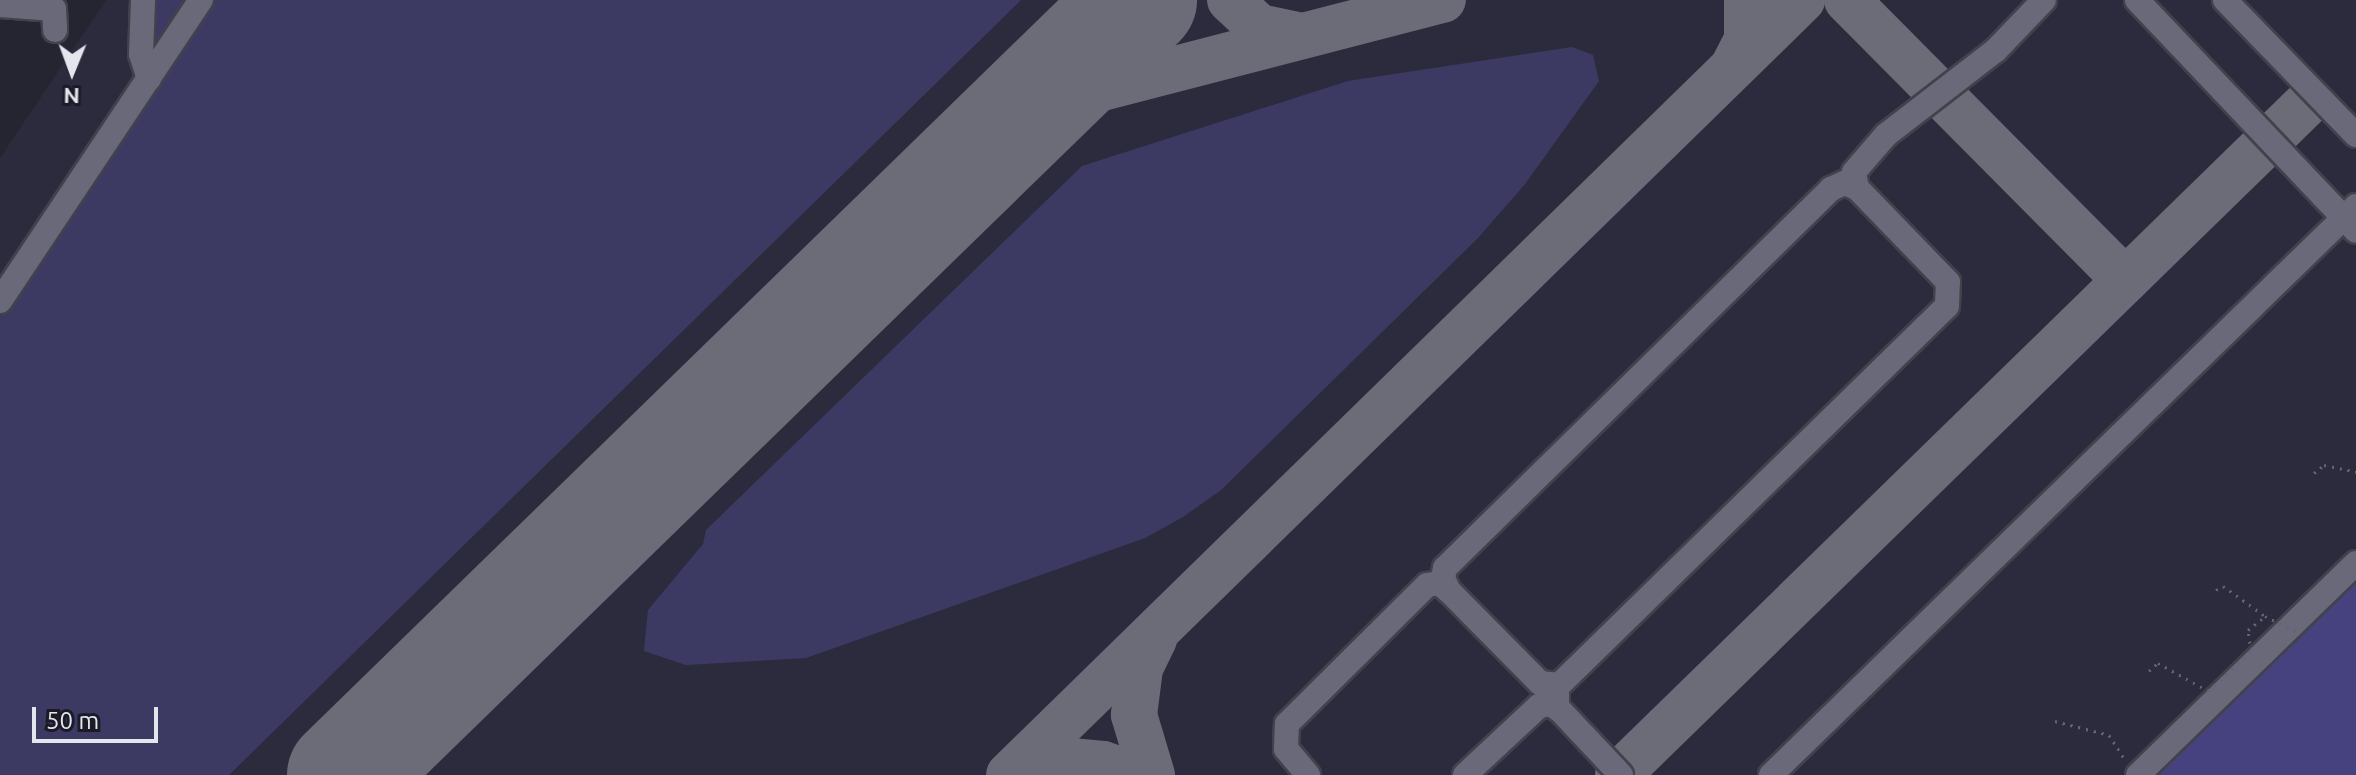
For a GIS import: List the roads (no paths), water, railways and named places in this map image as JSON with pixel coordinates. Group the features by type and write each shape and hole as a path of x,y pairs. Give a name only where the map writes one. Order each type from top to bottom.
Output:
{"street":[{"path":"143,0 141,54 149,79"},
{"path":"0,301 201,0"},
{"path":"1857,188 1857,166 1886,135 1996,50 2044,0"},
{"path":"1771,775 2352,219 2137,0"},
{"path":"2225,0 2356,135"},
{"path":"0,5 54,9 55,30"},
{"path":"1449,591 1443,578 1445,568 1831,189 1844,183 1857,188 1948,282 1947,306 1550,684"},
{"path":"2133,770 2356,563"},
{"path":"1308,775 1286,749 1287,724 1427,585 1439,583 1550,684 1554,699 1548,709 1465,775"},
{"path":"1548,709 1621,775"}]}
